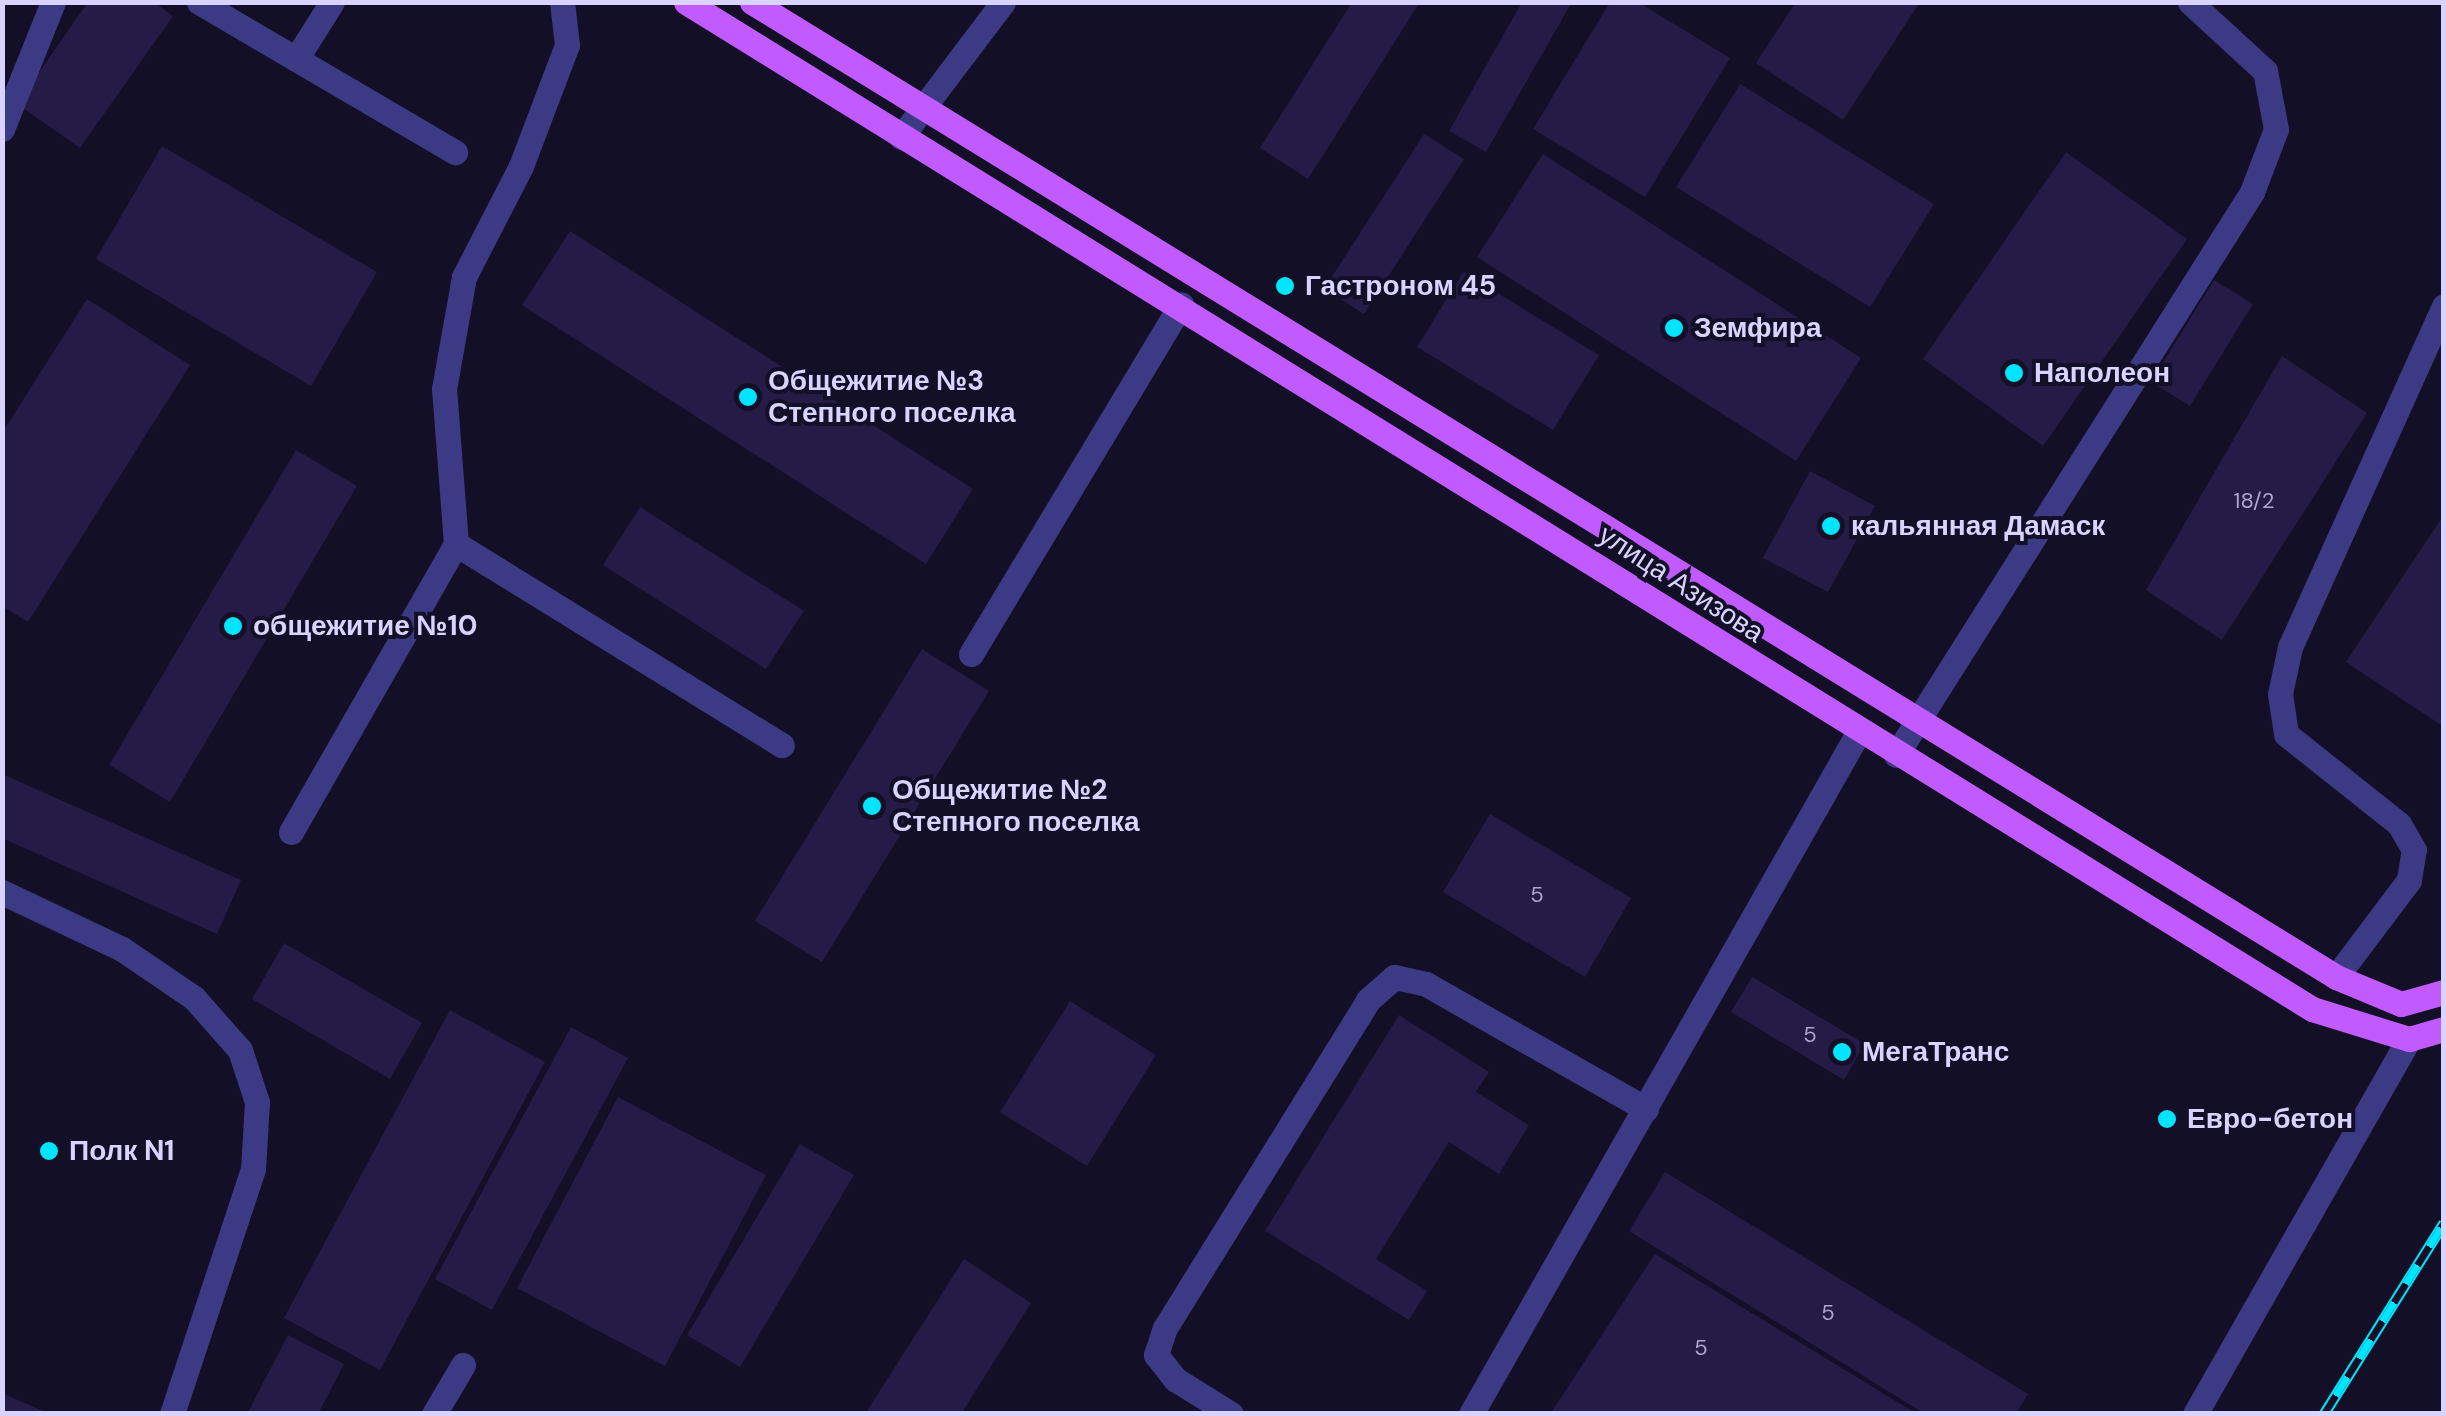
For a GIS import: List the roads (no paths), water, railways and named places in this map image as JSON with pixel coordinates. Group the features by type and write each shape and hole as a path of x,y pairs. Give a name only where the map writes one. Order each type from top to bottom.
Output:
{"main road":[{"name":"улица Азизова","path":"686,2 1181,304 1858,733 2312,1009 2408,1039"},
{"name":"улица Азизова","path":"752,2 1915,725 2336,977 2401,1004 2444,992"},
{"path":"2408,1039 2444,1029"}],"street":[{"path":"2,129 53,2"},
{"path":"200,2 455,152"},
{"path":"296,60 332,2"},
{"path":"291,832 456,544 444,390 464,278 521,166 567,45 562,2"},
{"path":"901,136 1002,2"},
{"path":"1896,755 2252,192 2276,129 2265,71 2190,2"},
{"path":"971,654 1181,304"},
{"path":"2336,977 2409,880 2414,850 2399,824 2286,734 2280,694 2290,647 2444,306"},
{"path":"456,544 782,745"},
{"path":"1471,1414 1858,733"},
{"path":"2,892 122,949 194,998 240,1050 257,1102 252,1170 172,1414"},
{"path":"1231,1414 1174,1379 1156,1355 1165,1328 1368,1000 1394,977 1426,984 1646,1109"},
{"path":"2195,1414 2408,1039"},
{"path":"434,1414 463,1365"}],"railway":[{"path":"2324,1414 2444,1223"}],"place":[{"name":"Гастроном 45","path":"1285,286"},
{"name":"Земфира","path":"1674,328"},
{"name":"Наполеон","path":"2014,373"},
{"name":"Общежитие №3 Степного поселка","path":"748,397"},
{"name":"кальянная Дамаск","path":"1831,526"},
{"name":"общежитие №10","path":"233,626"},
{"name":"Общежитие №2 Степного поселка","path":"872,806"},
{"name":"МегаТранс","path":"1842,1052"},
{"name":"Евро-бетон","path":"2167,1119"},
{"name":"Полк N1","path":"49,1151"}]}
